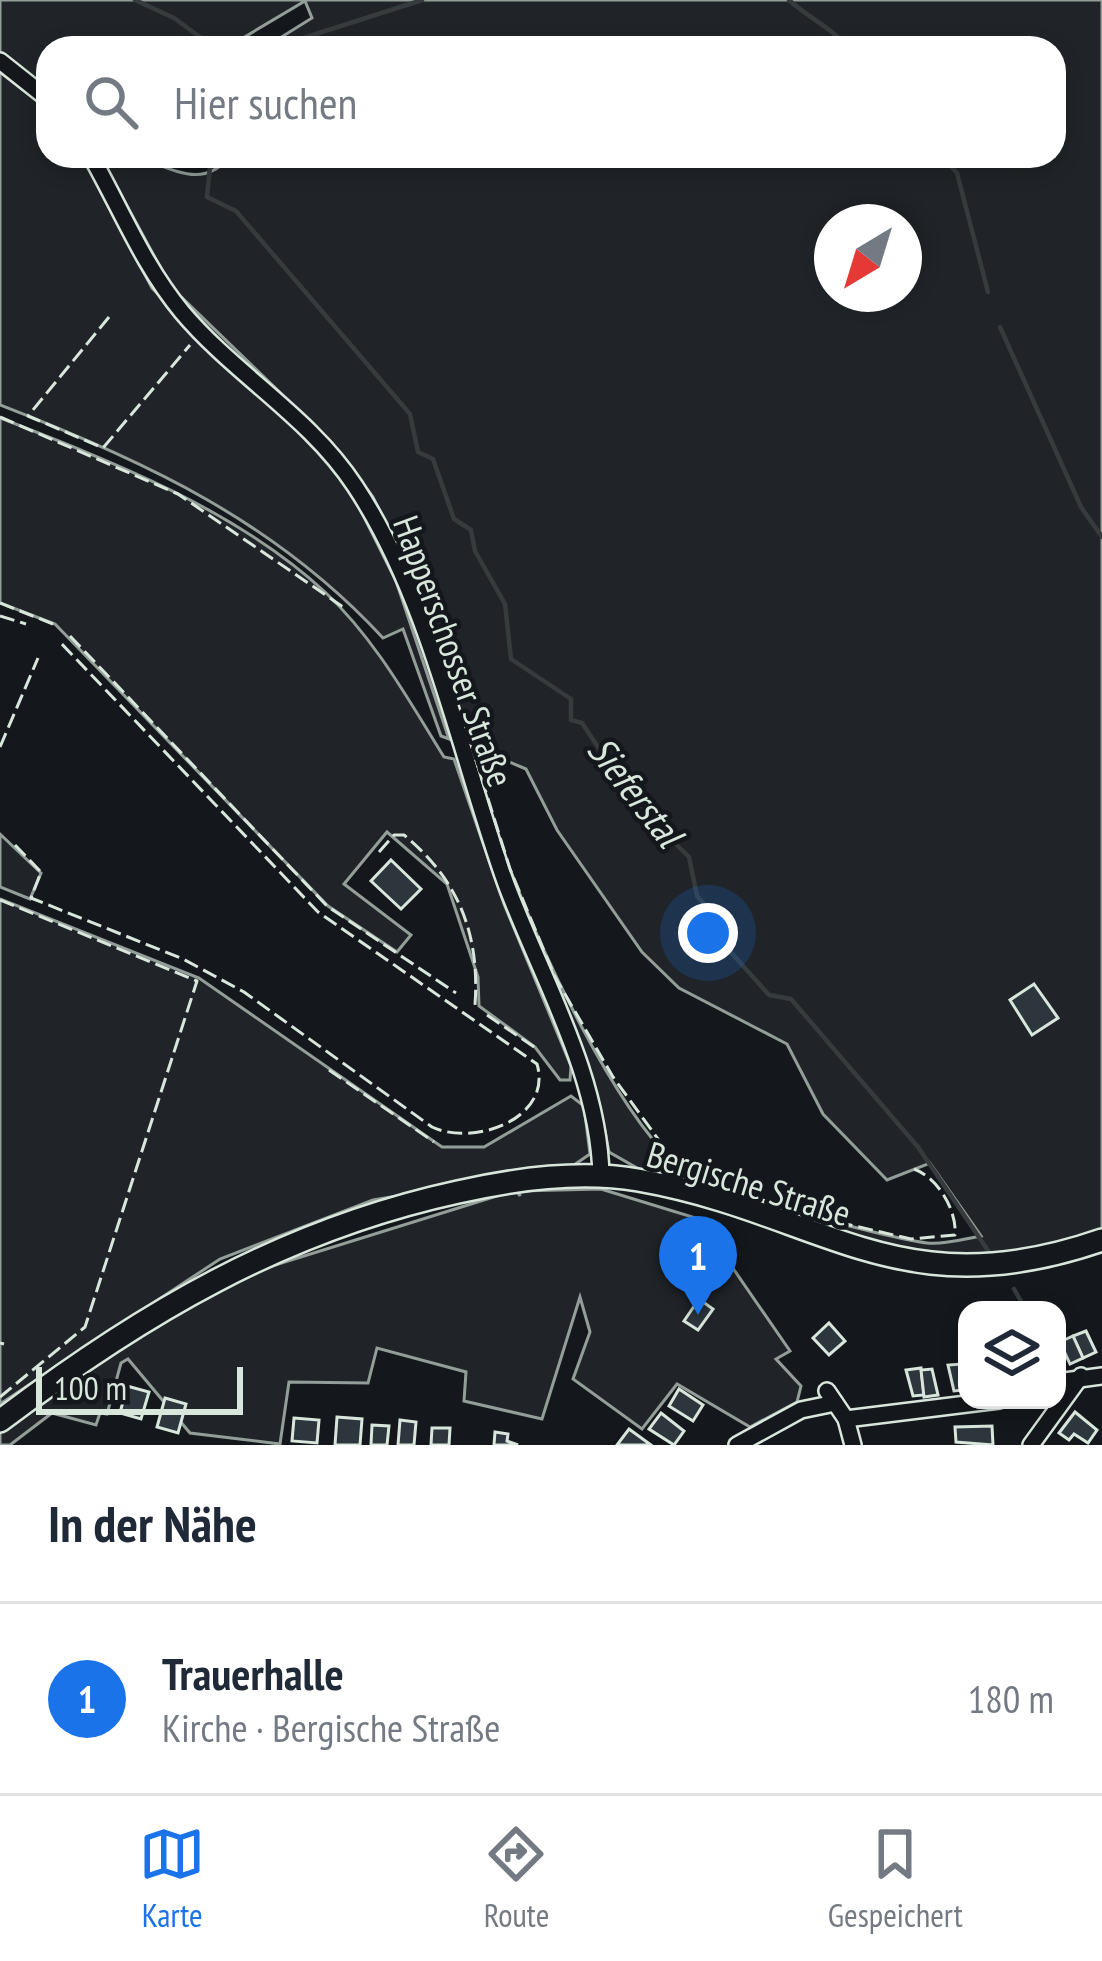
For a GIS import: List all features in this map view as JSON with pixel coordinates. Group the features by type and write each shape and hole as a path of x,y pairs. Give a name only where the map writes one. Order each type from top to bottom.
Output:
{"main road":[{"name":"Bergische Straße","path":"0,1421 146,1317 222,1273 309,1234 398,1205 503,1182 601,1176 714,1199 810,1235 922,1264 978,1267 1047,1259 1102,1240"}],"street":[{"path":"0,62 36,90"},
{"name":"Happerschosser Straße","path":"97,168 147,266 184,314 299,419 336,460 376,520 402,575 506,881 586,1082 601,1176"},
{"path":"1031,1445 1081,1376"},
{"path":"1066,1380 1102,1376"},
{"path":"737,1445 831,1397 846,1419 853,1445"},
{"path":"846,1419 958,1405"}],"shaded area":[{"path":"0,0 1102,0 1102,1232 1050,1251 994,1258 935,1255 814,1228 646,1173 609,1152 579,1043 510,869 580,1025 627,1104 675,1164 755,1199 873,1232 934,1243 981,1236 930,1163 887,1180 823,1114 787,1044 679,988 642,952 557,830 526,769 469,745 405,562 373,497 332,443 171,287 107,168 167,168 199,174 216,168 1066,168 1066,36 283,36 312,18 305,1 246,36 36,36 36,81 0,56"},
{"path":"0,72 36,100 36,168 88,168 152,288 318,448 353,495 396,581 449,739 441,736 403,629 383,638 298,561 206,499 106,449 0,405"},
{"path":"0,418 128,470 213,512 290,563 360,629 444,757 454,759 504,904 571,1066 570,1080 560,1080 535,1047 479,1006 478,977 447,884 387,832 344,884 411,935 397,952 328,906 55,624 0,603"},
{"path":"0,834 41,873 30,899 0,887"},
{"path":"0,899 199,978 442,1147 484,1147 571,1096 584,1106 590,1154 571,1167 373,1200 220,1259 0,1404"},
{"path":"601,1189 699,1219 790,1351 776,1359 801,1386 797,1402 750,1427 677,1384 642,1429 573,1379 590,1332 580,1297 542,1419 464,1401 466,1372 377,1348 368,1383 289,1382 280,1444 190,1433 128,1359 121,1363 107,1414 100,1413 96,1425 52,1413 10,1445 0,1445 0,1432 71,1378 227,1280 516,1190 520,1196 519,1191"}],"building":[{"path":"391,860 421,889 401,909 371,881"},
{"path":"1034,984 1058,1018 1032,1035 1010,1000"},
{"path":"699,1299 713,1309 698,1330 684,1321"},
{"path":"829,1323 845,1341 829,1355 813,1338"},
{"path":"1086,1331 1096,1352 1083,1358 1073,1336"},
{"path":"1073,1336 1083,1358 1070,1364 1066,1339"},
{"path":"958,1364 958,1391 954,1391 948,1365"},
{"path":"921,1368 924,1395 913,1396 906,1370"},
{"path":"932,1369 938,1395 924,1397 921,1370"},
{"path":"127,1386 149,1392 141,1419 120,1413"},
{"path":"679,1389 703,1405 693,1421 669,1406"},
{"path":"165,1398 186,1404 178,1433 157,1427"},
{"path":"1075,1412 1097,1430 1088,1443 1074,1434 1069,1440 1059,1433"},
{"path":"661,1413 684,1431 674,1445 649,1429"},
{"path":"337,1417 362,1419 360,1445 335,1445"},
{"path":"294,1418 319,1420 317,1443 292,1441"},
{"path":"400,1420 416,1422 414,1445 398,1445"},
{"path":"372,1425 389,1426 387,1445 371,1445"},
{"path":"992,1426 993,1445 956,1442 955,1427"},
{"path":"432,1428 450,1428 449,1445 431,1445"},
{"path":"629,1429 651,1445 617,1445"},
{"path":"495,1432 508,1434 507,1441 518,1445 494,1445"}],"waterway":[{"name":"Sieferstal","path":"135,0 199,36"},
{"path":"310,36 422,0"},
{"path":"789,0 836,36"},
{"name":"Sieferstal","path":"210,168 207,197 236,211 410,414 418,452 433,459 454,519 471,530 475,551 505,604 511,659 571,699 571,720 582,723 638,807 689,857 697,896 721,923 728,949 769,995 791,999 918,1147 989,1252"},
{"path":"953,168 988,292"},
{"path":"1000,327 1081,507 1102,537"},
{"name":"Sieferstal","path":"1014,1289 1021,1301"}],"fence":[{"path":"109,317 28,416 103,448 190,345"},
{"path":"0,417 178,494 346,609"},
{"path":"0,603 53,624"},
{"path":"0,616 26,624"},
{"path":"70,636 327,906 456,993"},
{"path":"15,845 41,872 31,898 183,959 244,992 432,1127 450,1132 488,1130 522,1113 533,1099 539,1083 537,1064 318,912 58,640"},
{"path":"0,747 38,658"},
{"path":"469,738 510,869 555,977 613,1077 682,1172 803,1214 911,1239 955,1235 944,1196 914,1169"},
{"path":"379,852 394,835 404,835 452,890 474,955 475,1005 472,1002"},
{"path":"0,900 197,981 85,1327 0,1397"},
{"path":"487,1015 537,1049"},
{"path":"329,1070 434,1142"},
{"path":"0,1343 4,1344"}],"place":[{"name":"Trauerhalle","path":"698,1315"}]}
